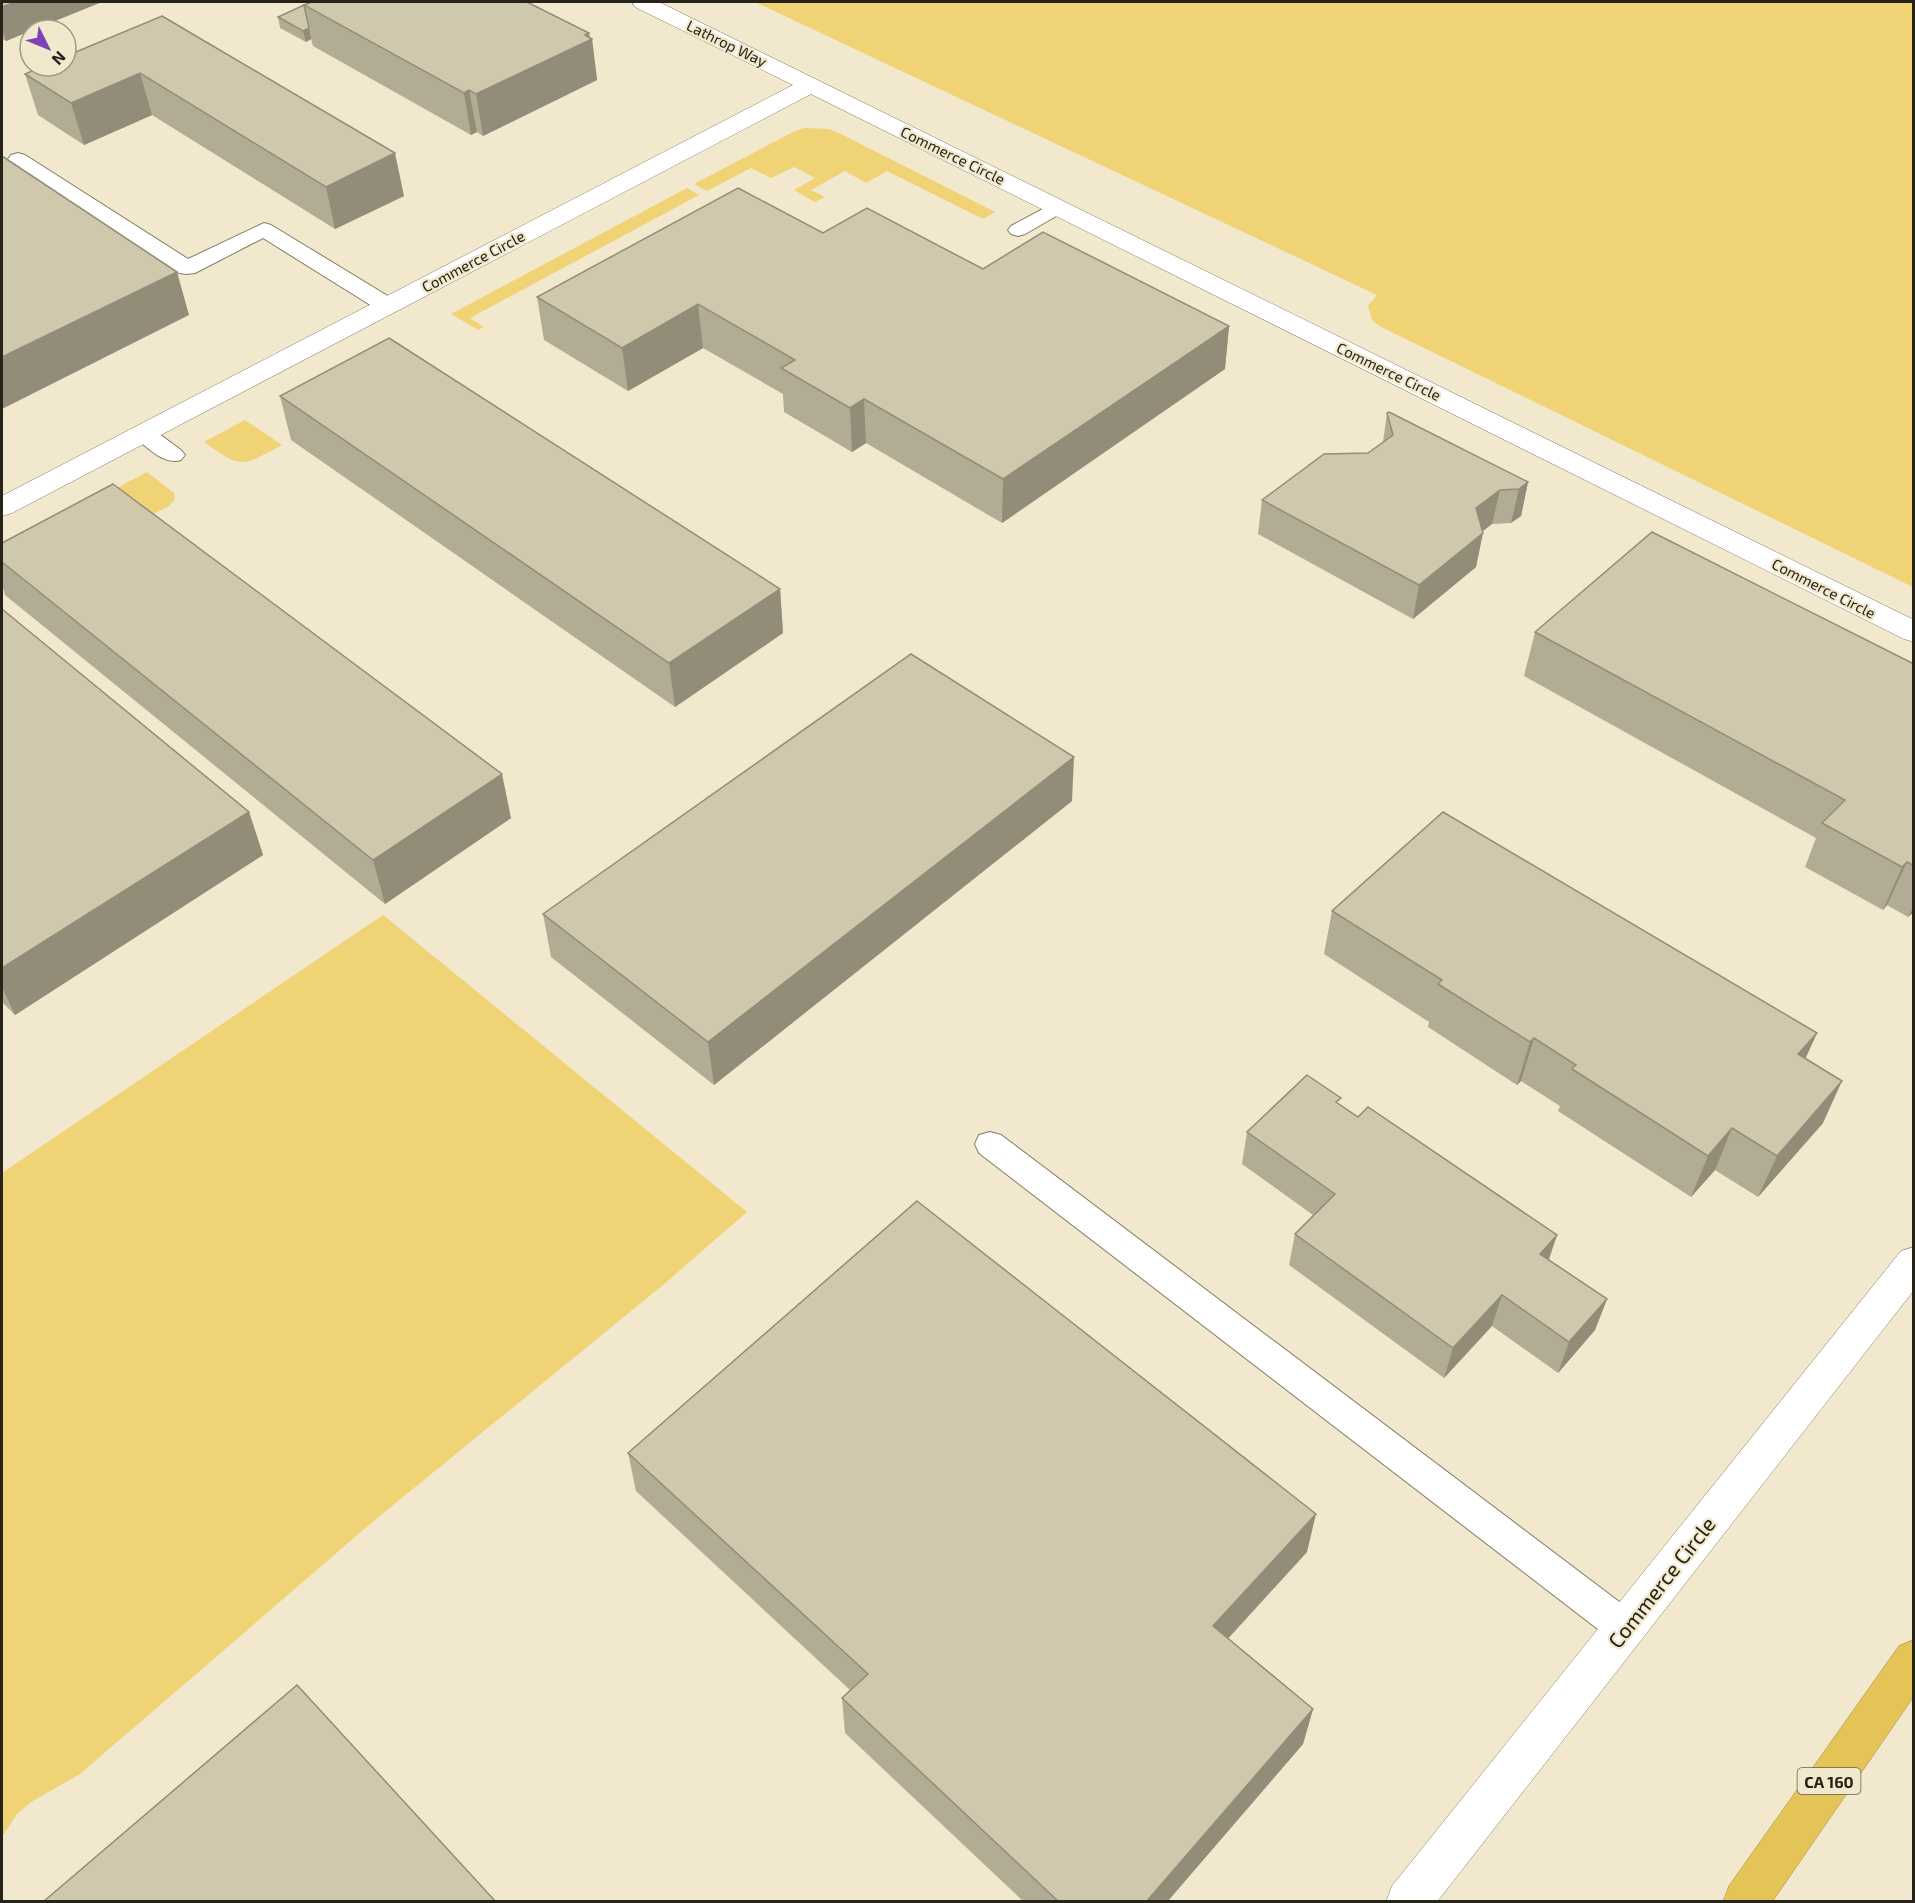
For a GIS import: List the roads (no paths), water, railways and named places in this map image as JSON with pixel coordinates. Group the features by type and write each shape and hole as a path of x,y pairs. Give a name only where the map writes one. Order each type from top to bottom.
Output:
{"highway":[{"name":"CA 160","path":"1745,1902 1914,1660"}],"street":[{"name":"Lathrop Way","path":"643,2 811,85"},
{"name":"Commerce Circle","path":"2,507 811,85 1914,632"},
{"name":"Commerce Circle","path":"1408,1902 1914,1262"}],"lane":[{"path":"18,159 187,268 264,229 388,306"},
{"path":"1018,230 1058,207"},
{"path":"143,433 173,455"},
{"path":"990,1144 1625,1628"}]}
